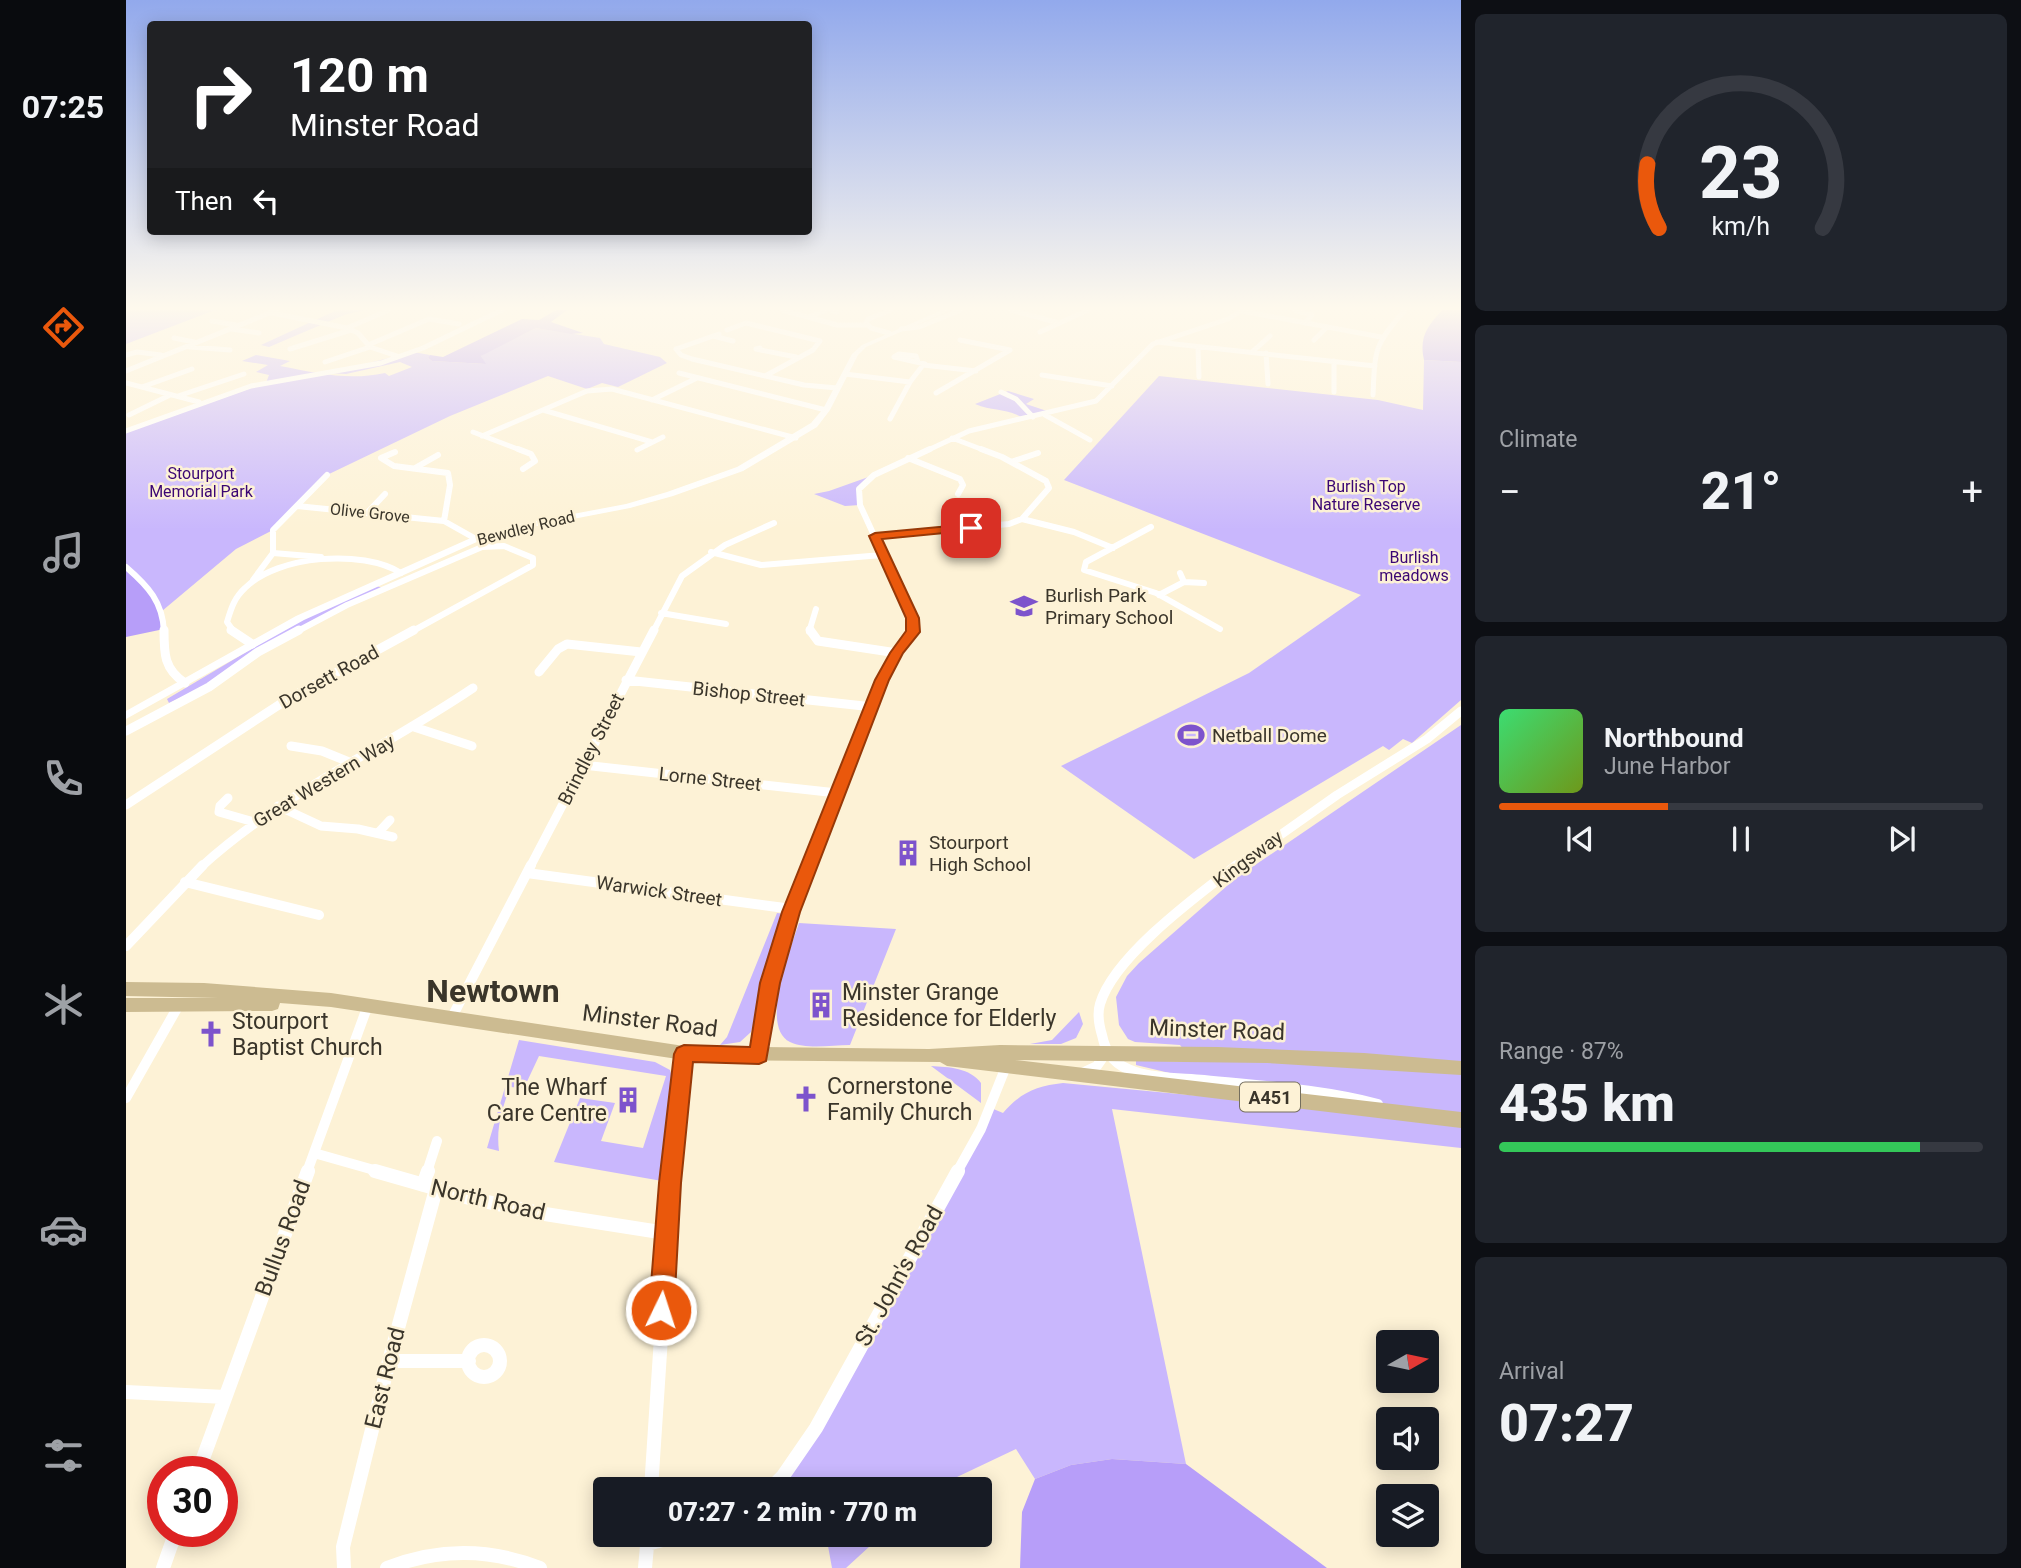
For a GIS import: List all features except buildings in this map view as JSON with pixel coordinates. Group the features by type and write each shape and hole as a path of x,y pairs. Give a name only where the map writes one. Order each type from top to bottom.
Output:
{"main road":[{"name":"Bewdley Road","path":"126,716 300,618 477,539 520,527 627,506 740,469 814,425 826,410 840,383"},
{"name":"Minster Road","path":"126,989 184,996 368,1005 684,1054 929,1056 1008,1060 1107,1053 1361,1059 1461,1069"},
{"name":"Minster Road","path":"126,1005 184,996"},
{"name":"Minster Road","path":"1008,1060 1079,1074 1461,1119"}],"street":[{"path":"127,383 200,403"},
{"path":"141,388 154,383"},
{"path":"129,415 173,396 214,383"},
{"path":"126,431 200,403 265,383"},
{"path":"652,400 686,383"},
{"path":"718,383 826,410"},
{"path":"796,383 837,388"},
{"path":"890,419 909,383"},
{"path":"936,393 954,383"},
{"path":"1094,383 1112,386"},
{"path":"759,1055 770,983 792,909 882,680 897,653 911,636 914,625 860,505 859,489 874,475 968,431 1096,401 1115,383"},
{"path":"1334,383 1334,392"},
{"path":"1373,395 1374,383"},
{"path":"482,436 598,389 612,389 796,438"},
{"path":"1001,393 1016,400 1033,417"},
{"path":"543,410 652,442"},
{"path":"1045,415 1090,440"},
{"path":"473,432 531,454 535,461 523,469"},
{"path":"637,450 663,437"},
{"path":"952,438 1011,461 1049,484 1047,491 1023,519"},
{"path":"395,452 381,458 390,464 448,473 450,485 444,521"},
{"path":"1011,461 1038,453"},
{"path":"415,468 438,455"},
{"path":"908,458 960,479 963,485 958,494"},
{"name":"Olive Grove","path":"274,553 273,530 327,475"},
{"path":"367,513 385,494"},
{"name":"Olive Grove","path":"297,506 444,521 477,539"},
{"path":"875,536 995,526 1023,519 1074,532 1113,548"},
{"name":"Brindley Street","path":"452,1017 682,576 728,542 774,523"},
{"path":"1151,527 1086,562 1084,570 1138,585 1220,629"},
{"name":"Bewdley Road","path":"126,731 209,687 258,652 347,605 391,586 493,545 504,546 533,558"},
{"path":"711,552 761,565 882,555"},
{"path":"252,644 232,630 227,622 228,610 233,598 252,581 274,553 378,562 401,573"},
{"path":"252,581 281,569 333,558"},
{"name":"Dorsett Road","path":"126,805 288,699 533,565 533,558"},
{"path":"126,567 150,587 156,597 162,611 164,665 173,677 185,683"},
{"path":"1180,573 1184,582"},
{"path":"381,581 391,586"},
{"path":"1160,595 1184,582 1203,583"},
{"path":"816,609 809,632 818,641 897,653"},
{"path":"661,613 726,624"},
{"path":"539,672 558,649 567,644 641,652"},
{"name":"Bishop Street","path":"626,680 873,707"},
{"name":"Great Western Way","path":"126,946 186,882 254,822 474,688"},
{"path":"156,701 172,708"},
{"name":"Kingsway","path":"1107,1053 1099,1020 1104,993 1133,955 1171,918 1249,857 1366,777 1417,746 1461,711"},
{"path":"414,727 472,746"},
{"path":"291,746 322,751 349,762"},
{"name":"Lorne Street","path":"583,765 836,793"},
{"path":"228,798 220,806 219,812 254,822"},
{"path":"278,806 321,826 393,837"},
{"path":"378,834 390,820"},
{"name":"Warwick Street","path":"527,873 792,909"},
{"path":"186,882 319,915"},
{"path":"126,1097 184,996"},
{"name":"Bullus Road","path":"204,1456 368,1005"},
{"path":"1079,1074 1097,1066 1107,1053 1117,1063 1142,1073 1348,1095 1404,1112"},
{"path":"651,1477 666,1233 684,1054"},
{"name":"St. John's Road","path":"782,1477 816,1428 981,1129 1008,1060"},
{"name":"East Road","path":"344,1568 343,1547 430,1187 438,1140"},
{"name":"North Road","path":"314,1153 430,1187 545,1214 666,1233"},
{"path":"389,1361 469,1361"},
{"path":"126,1392 225,1397"},
{"path":"163,1568 170,1547"},
{"path":"645,1568 647,1547"},
{"path":"387,1568 434,1555 480,1552 523,1560 540,1568"}],"green space":[{"name":"Stourport Memorial Park","path":"265,383 530,383 450,416 327,475 273,530 236,549 162,611 126,567 126,431"},
{"name":"Stourport Memorial Park","path":"570,383 602,383 587,389"},
{"name":"Stourport Memorial Park","path":"603,383 626,383 618,387"},
{"path":"1152,383 1224,383 1378,400 1423,410 1424,383 1461,383 1461,700 1412,743 1403,739 1389,750 1383,746 1194,859 1061,766 1249,673 1361,595 1064,480"},
{"path":"1008,391 1034,399 1026,404 1053,413 1025,419 975,404"},
{"path":"874,475 859,489 860,505 845,506 814,494 829,491"},
{"path":"377,586 382,588 169,703 167,699 302,619"},
{"path":"1461,725 1461,1148 1112,1109 1186,1464 1112,1459 1071,1465 1035,1479 1016,1449 957,1477 783,1476 991,1108 1003,1113 1030,1091 1063,1083 1200,1096 1199,1080 1136,1065 1136,1060 1187,1062 1187,1054 1180,1045 1135,1042 1128,1039 1119,1025 1116,997 1127,976 1139,963 1236,878"},
{"path":"777,913 784,914 751,1032 740,1042 720,1045 727,1037"},
{"path":"799,923 896,929 850,1045 804,1046 790,1042 781,1034 777,1020 777,1004 784,967"},
{"path":"1079,1012 1083,1024 1076,1038 1061,1044 1030,1044 1052,1040"},
{"path":"519,1040 655,1062 670,1070 673,1081 662,1181 554,1162 580,1098 615,1103 601,1141 643,1148 666,1076 539,1056 524,1088 510,1087 500,1119 499,1151 487,1148"},
{"path":"931,1066 959,1069 971,1074 981,1083 981,1103"},
{"path":"828,1547 869,1547 846,1568 832,1568"}],"shaded area":[{"path":"126,567 150,587 164,629 126,637"},
{"path":"1112,1459 1186,1464 1327,1568 1020,1568 1022,1512 1035,1479 1071,1465"}],"place":[{"name":"Burlish Park Primary School","path":"1024,606"},
{"name":"Netball Dome","path":"1191,735"},
{"name":"Stourport High School","path":"908,853"},
{"name":"Minster Grange Residence for Elderly","path":"821,1005"},
{"name":"Stourport Baptist Church","path":"211,1034"},
{"name":"Cornerstone Family Church","path":"806,1099"},
{"name":"The Wharf Care Centre","path":"628,1100"}],"district":[{"name":"Newtown","path":"493,991"}],"route":[{"path":"661,1310 670,1183 684,1054 759,1055 770,983 791,912 882,680 913,632 912,618 875,536 971,528"}],"park label":[{"name":"Burlish Top Nature Reserve","path":"1366,495"},
{"name":"Burlish meadows","path":"1414,566"}]}
